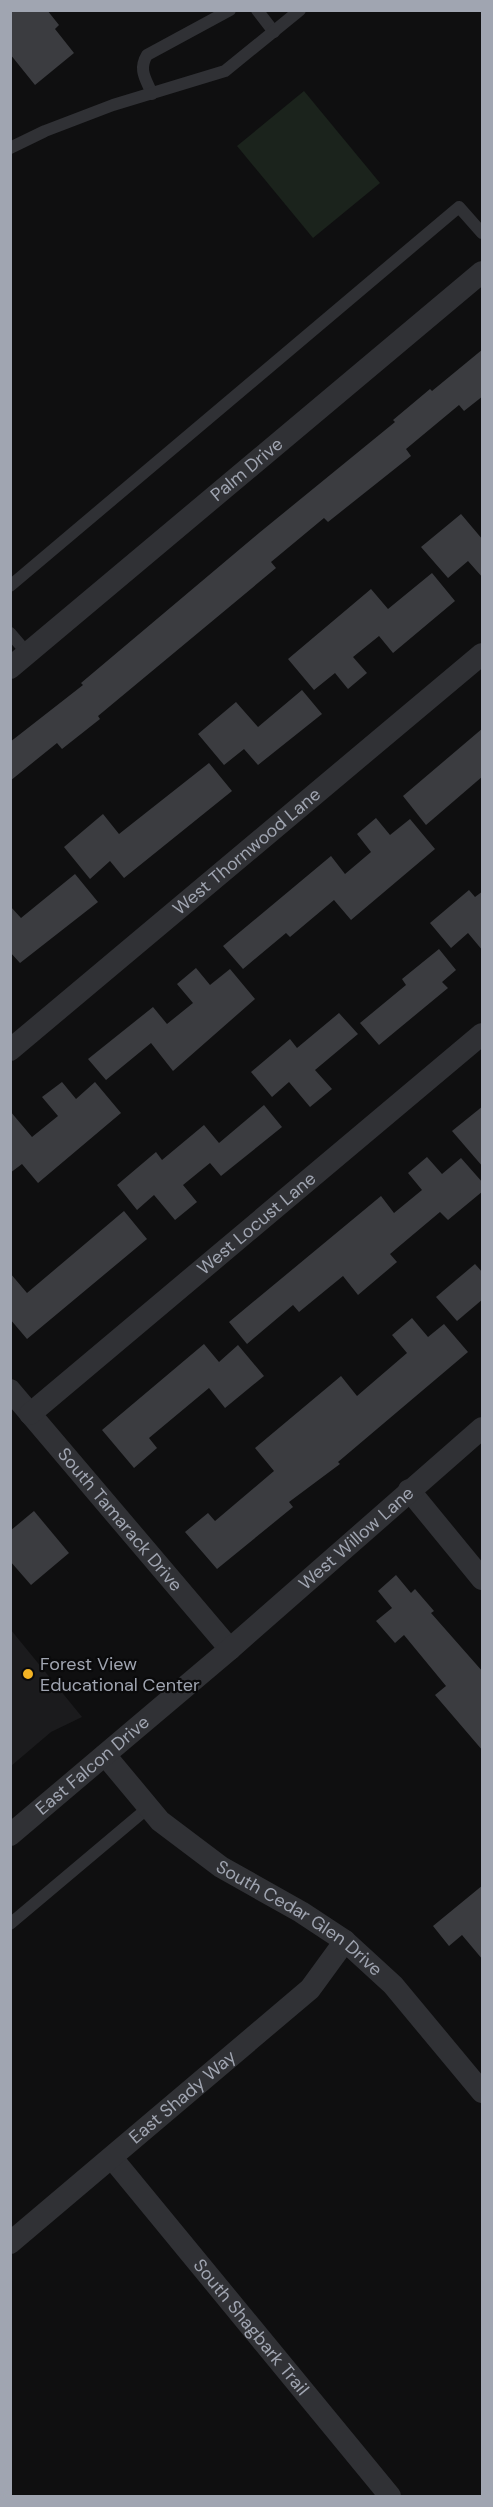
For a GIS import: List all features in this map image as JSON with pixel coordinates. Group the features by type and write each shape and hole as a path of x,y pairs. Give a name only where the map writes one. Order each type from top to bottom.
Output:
{"street":[{"name":"Palm Drive","path":"19,661 483,272"},
{"name":"West Thornwood Lane","path":"14,1038 483,654"},
{"name":"West Locust Lane","path":"30,1414 483,1034"},
{"name":"South Tamarack Drive","path":"10,1390 230,1649"},
{"name":"West Willow Lane","path":"230,1649 409,1490 483,1428"},
{"path":"409,1490 483,1579"},
{"name":"East Falcon Drive","path":"10,1835 230,1649"},
{"name":"South Cedar Glen Drive","path":"105,1755 160,1821 220,1867 301,1912 345,1941 393,1985 483,2092"},
{"name":"East Shady Way","path":"10,2243 310,1989 345,1941"},
{"name":"South Shagbark Trail","path":"112,2157 390,2496"}],"lane":[{"path":"152,94 142,71 142,63 147,55 230,10"},
{"path":"257,10 274,32"},
{"path":"10,148 45,131 225,71 300,10"},
{"path":"10,586 459,207 483,233"},
{"path":"10,633 19,661"},
{"path":"10,1924 149,1807"}],"shaded area":[{"path":"304,91 380,183 313,238 237,146"},
{"name":"Forest View Educational Center","path":"11,1630 82,1717 51,1732 11,1766"}],"building":[{"path":"10,10 47,10 59,25 55,29 74,53 35,85 10,54"},
{"path":"483,349 483,396 464,411 459,405 406,449 411,456 328,522 324,518 271,562 276,568 98,716 100,719 62,749 57,743 10,781 10,742 83,685 81,683 395,422 393,420 430,389 432,391"},
{"path":"461,514 483,540 483,578 468,561 448,578 421,547"},
{"path":"432,573 455,601 393,653 379,636 353,657 367,673 348,689 335,673 314,690 288,659 371,589 388,609"},
{"path":"302,690 322,714 258,765 244,749 224,765 198,734 236,702 258,727"},
{"path":"483,728 483,776 426,825 403,796"},
{"path":"209,763 232,791 124,878 110,861 90,879 64,847 103,814 119,834"},
{"path":"376,818 390,835 410,819 435,849 351,920 334,900 290,937 286,933 243,969 223,946 331,856 345,874 371,852 357,834"},
{"path":"75,874 98,902 20,963 10,952 10,906 21,918"},
{"path":"469,890 475,897 483,891 483,951 468,933 451,948 430,923"},
{"path":"439,949 456,970 442,982 448,988 379,1045 360,1023 406,985 402,979"},
{"path":"196,968 210,985 230,969 255,999 173,1071 151,1043 106,1080 88,1059 153,1007 167,1024 193,1003 177,984"},
{"path":"339,1013 358,1034 315,1070 332,1089 310,1107 289,1082 272,1097 251,1072 290,1039 297,1048"},
{"path":"62,1082 76,1099 95,1082 121,1113 38,1183 22,1164 10,1173 10,1111 32,1137 58,1116 42,1097"},
{"path":"264,1105 282,1127 221,1176 210,1163 183,1185 197,1202 175,1220 154,1195 137,1210 117,1185 156,1152 162,1160 204,1125 219,1143"},
{"path":"483,1106 483,1167 452,1131"},
{"path":"427,1157 442,1174 461,1158 483,1183 483,1191 448,1220 440,1212 390,1254 397,1262 358,1295 343,1276 299,1312 293,1305 247,1344 229,1322 381,1196 394,1213 422,1190 408,1173"},
{"path":"124,1211 147,1239 27,1339 10,1319 10,1273 27,1293"},
{"path":"475,1264 483,1273 483,1299 457,1321 436,1297"},
{"path":"412,1318 428,1337 444,1324 468,1352 338,1462 340,1464 289,1502 293,1507 217,1569 185,1532 208,1513 215,1521 274,1471 255,1448 341,1376 357,1396 407,1353 392,1335"},
{"path":"204,1344 219,1362 238,1345 264,1376 225,1408 209,1388 149,1438 157,1448 134,1468 102,1430"},
{"path":"34,1511 69,1553 31,1585 10,1561 10,1531"},
{"path":"396,1575 411,1593 415,1589 434,1611 431,1613 483,1672 483,1751 435,1695 446,1686 404,1635 395,1643 376,1621 392,1608 378,1591"},
{"path":"483,1885 483,1960 462,1935 449,1946 433,1926"}],"place":[{"name":"Forest View Educational Center","path":"28,1674"}]}
